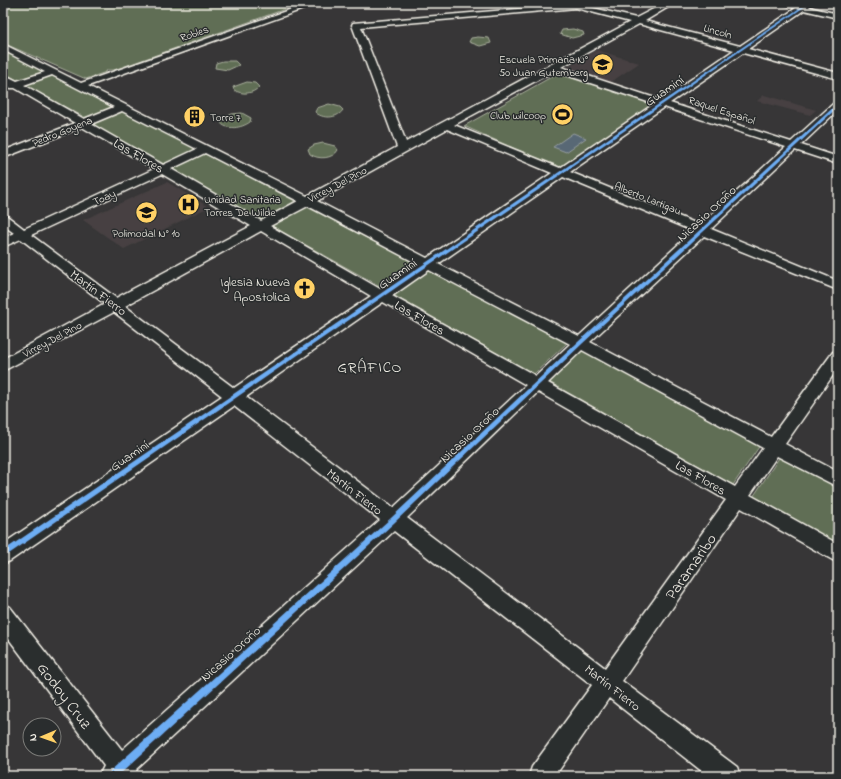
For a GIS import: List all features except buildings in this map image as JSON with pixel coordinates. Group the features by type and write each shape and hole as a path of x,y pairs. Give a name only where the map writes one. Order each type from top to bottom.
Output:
{"street":[{"name":"Robles","path":"80,86 316,3"},
{"name":"Virrey Del Pino","path":"3,366 671,3"},
{"path":"783,3 806,5 838,16"},
{"name":"Guaminí","path":"3,555 742,51 806,5"},
{"name":"Lincoln","path":"403,148 356,25 574,6 637,21 742,51 838,76"},
{"path":"3,47 121,108 306,200 838,480"},
{"name":"Raquel Español","path":"552,67 838,161"},
{"path":"3,88 53,72"},
{"name":"Las Flores","path":"3,77 382,296 838,554"},
{"name":"Nicasio Oroño","path":"120,773 393,520 580,343 838,105"},
{"name":"Pedro Goyena","path":"3,155 121,108"},
{"name":"Alberto Lartigau","path":"445,125 561,174 838,286"},
{"name":"Toay","path":"3,243 206,150"},
{"name":"Martín Fierro","path":"3,219 728,776"},
{"name":"Paramaribo","path":"541,776 838,356"},
{"name":"Godoy Cruz","path":"3,614 120,773"}],"shaded area":[{"name":"Escuela Primaria N° 50 Juan Gutemberg","path":"597,50 639,63 611,82 567,68"},
{"path":"764,95 816,110 810,115 757,101"},
{"name":"Polimodal N° 10","path":"167,182 209,207 124,249 83,220"}],"green space":[{"path":"3,3 302,3 114,70 107,70 106,72 86,79 3,43"},
{"path":"573,29 583,32 584,35 572,38 560,34 562,30"},
{"path":"471,38 489,38 491,43 480,46 469,42"},
{"path":"3,49 46,71 19,81 3,72"},
{"path":"223,61 235,61 239,65 228,70 215,68 216,63"},
{"name":"Club wilcoop","path":"560,72 655,104 562,170 464,126"},
{"path":"52,75 114,107 86,118 24,85"},
{"path":"247,82 255,83 259,87 254,91 247,93 240,93 234,90 233,87"},
{"path":"329,104 340,107 343,110 337,115 329,117 321,116 315,112 317,108"},
{"path":"123,111 198,149 164,164 90,124"},
{"path":"242,113 251,118 250,122 243,126 230,128 226,127 220,122 220,119 232,114"},
{"path":"323,143 335,146 338,150 333,155 325,158 310,154 308,149 314,145"},
{"path":"205,154 295,201 261,220 171,170"},
{"path":"305,206 419,265 385,289 270,225"},
{"path":"428,270 567,343 534,374 393,295"},
{"path":"583,350 761,444 733,485 549,382"},
{"path":"779,458 838,488 838,544 753,497"}],"water":[{"path":"573,133 586,138 566,152 553,147"}],"cycle path":[{"path":"3,555 809,3"},
{"path":"111,776 393,520 580,343 838,105"}],"place":[{"name":"Escuela Primaria N° 50 Juan Gutemberg","path":"603,65"},
{"name":"Club wilcoop","path":"562,115"},
{"name":"Torre 7","path":"195,117"},
{"name":"Unidad Sanitaria Torres De Wilde","path":"189,205"},
{"name":"Polimodal N° 10","path":"146,213"},
{"name":"Iglesia Nueva Apostolica","path":"305,288"}],"district":[{"name":"GRÁFICO","path":"370,367"}]}
